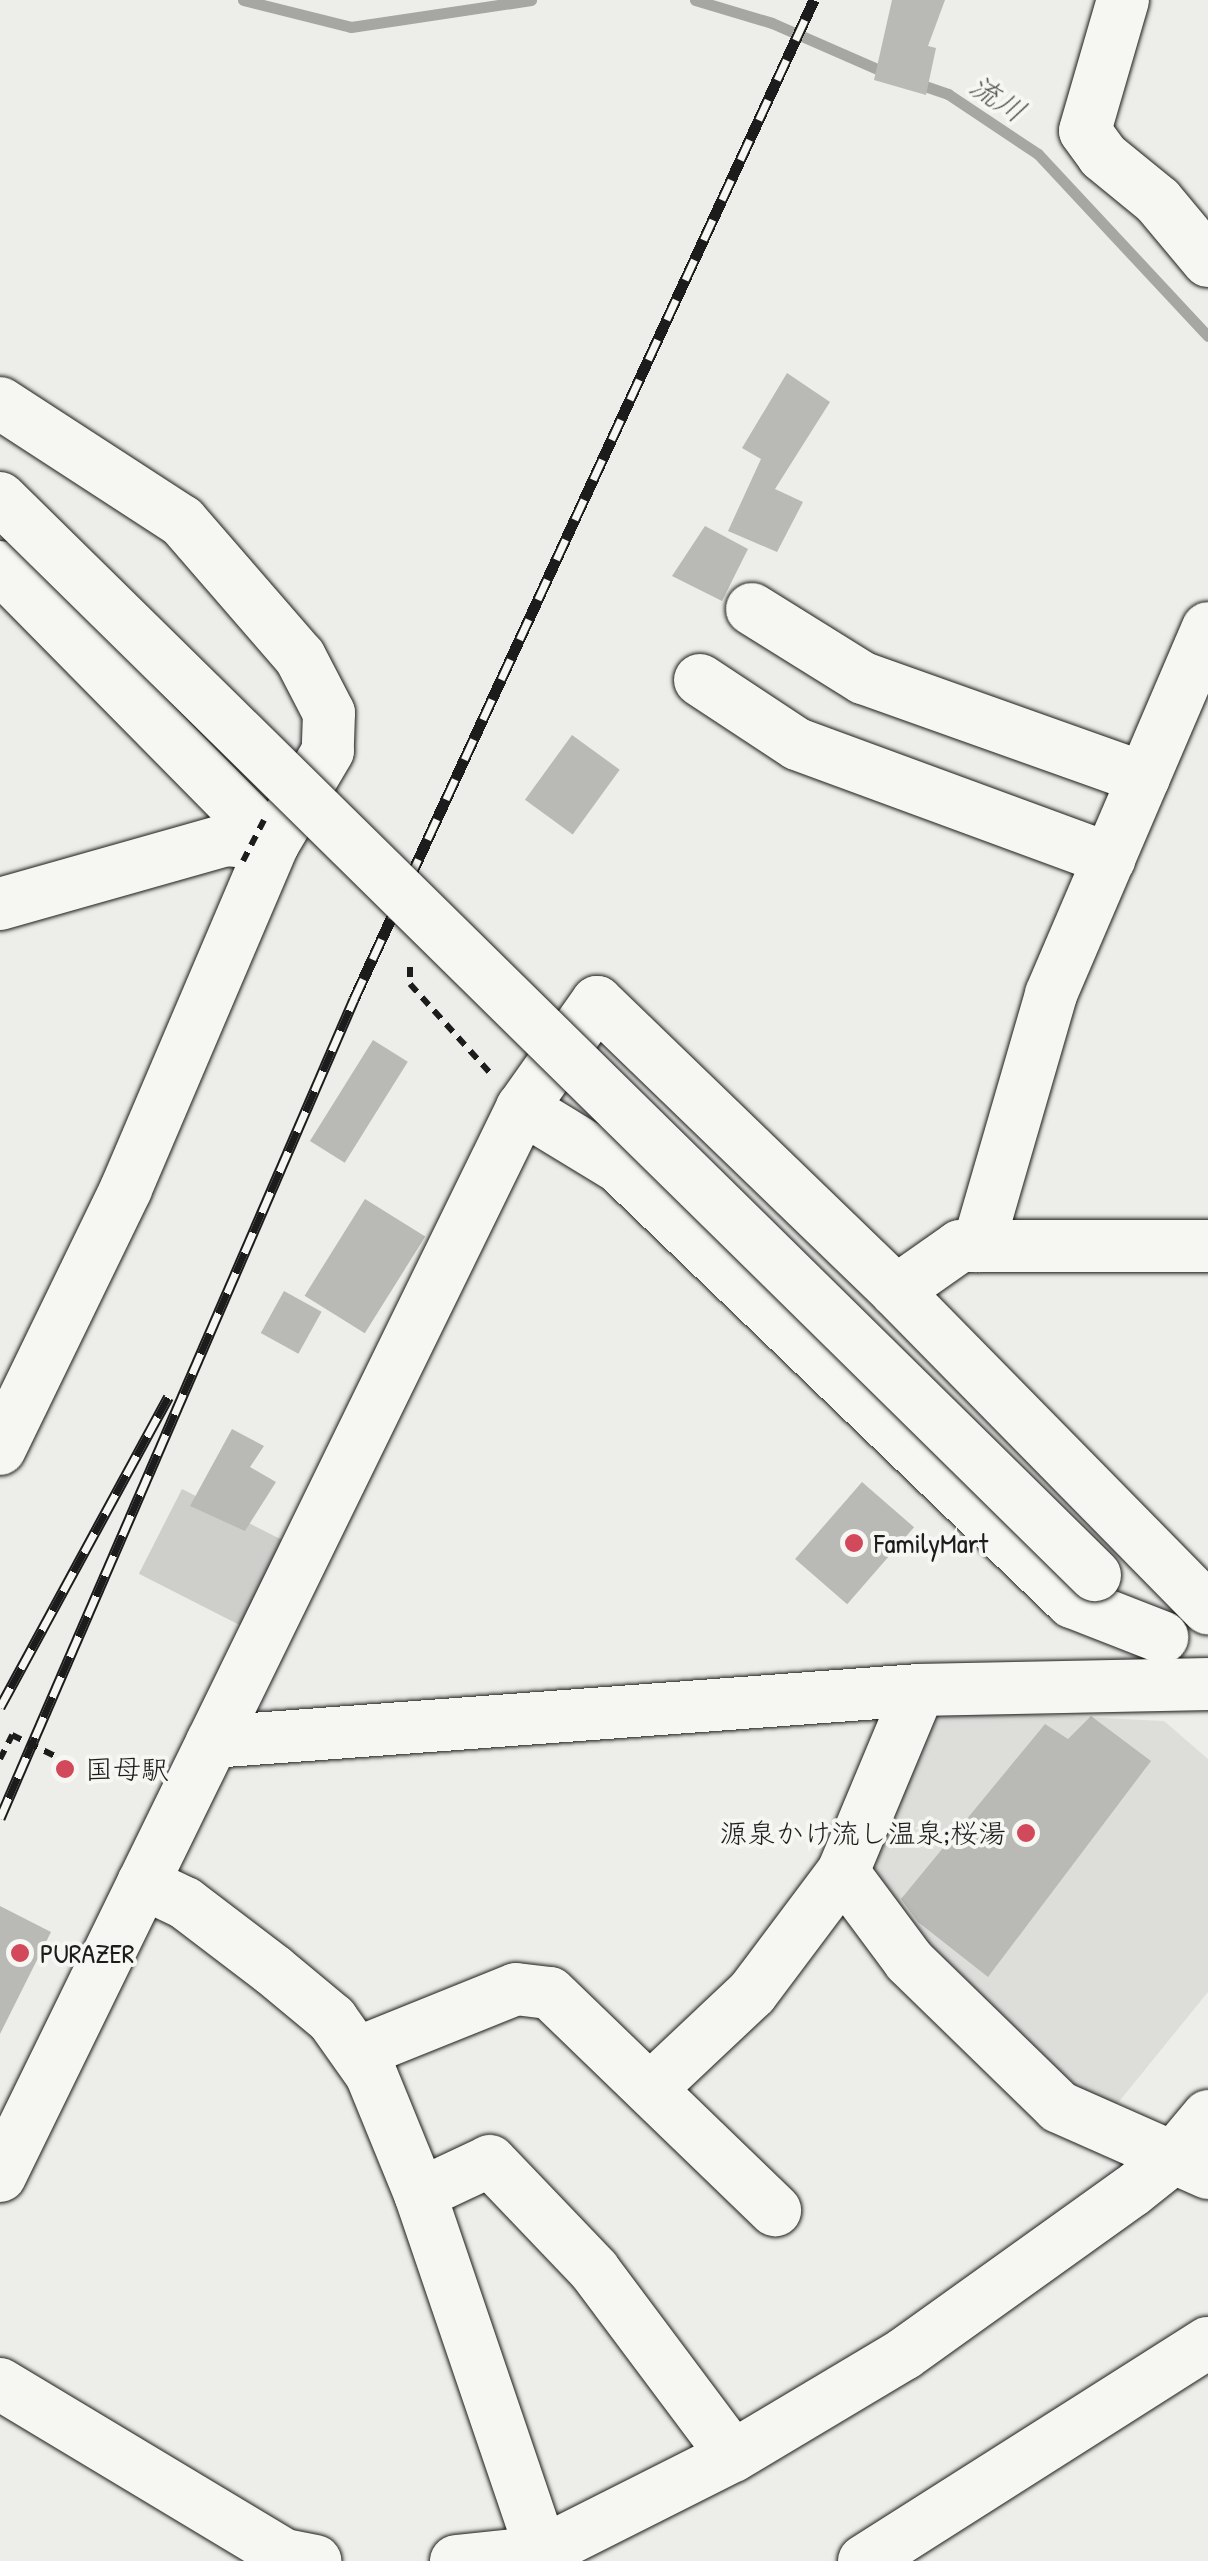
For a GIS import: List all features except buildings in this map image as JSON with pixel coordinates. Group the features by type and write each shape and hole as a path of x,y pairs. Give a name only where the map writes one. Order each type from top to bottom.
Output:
{"street":[{"path":"1122,0 1085,131 1103,156 1158,201 1208,260"},
{"path":"0,403 182,521 300,657 329,714 328,752 260,841 126,1189 1,1446"},
{"path":"0,498 1208,1682"},
{"path":"0,567 260,841"},
{"path":"752,609 864,678 1144,778"},
{"path":"978,1246 1051,994 1208,628"},
{"path":"700,680 798,744 1109,859"},
{"path":"0,904 226,840 260,841"},
{"path":"0,2176 522,1108 597,1002 896,1292 1208,1608"},
{"path":"522,1108 619,1167 1072,1602 1162,1637"},
{"path":"896,1292 960,1246 1208,1246"},
{"path":"212,1742 919,1690 1208,1682"},
{"path":"650,2089 752,1993 844,1872 919,1690"},
{"path":"844,1872 909,1961 1059,2108 1190,2166"},
{"path":"144,1883 184,1903 332,2019 371,2074 420,2194 543,2556"},
{"path":"357,2054 516,1989 550,1994 774,2210"},
{"path":"456,2561 543,2556 733,2456 904,2354 1190,2166 1208,2116"},
{"path":"420,2194 490,2161 594,2270 733,2456"},
{"path":"864,2561 1208,2343"},
{"path":"0,2384 285,2554 315,2561"}],"path":[{"path":"410,967 410,984 522,1108"},
{"path":"0,1759 12,1735 57,1757"}],"shaded area":[{"path":"182,1489 287,1543 244,1627 139,1574"},
{"path":"935,1710 1164,1721 1208,1759 1208,1992 1113,2109 1075,2091 974,2002 865,1868"}],"waterway":[{"name":"流川","path":"243,0 351,27 531,0"},
{"name":"流川","path":"695,0 772,23 889,74"},
{"name":"流川","path":"916,83 948,94 1038,154 1208,336"}],"railway":[{"path":"0,1818 354,999 814,0"},
{"path":"0,1707 168,1397"}],"place":[{"name":"FamilyMart","path":"854,1543"},
{"name":"国母駅","path":"65,1769"},
{"name":"源泉かけ流し温泉;桜湯","path":"1026,1833"},
{"name":"PURAZER","path":"20,1953"}]}
